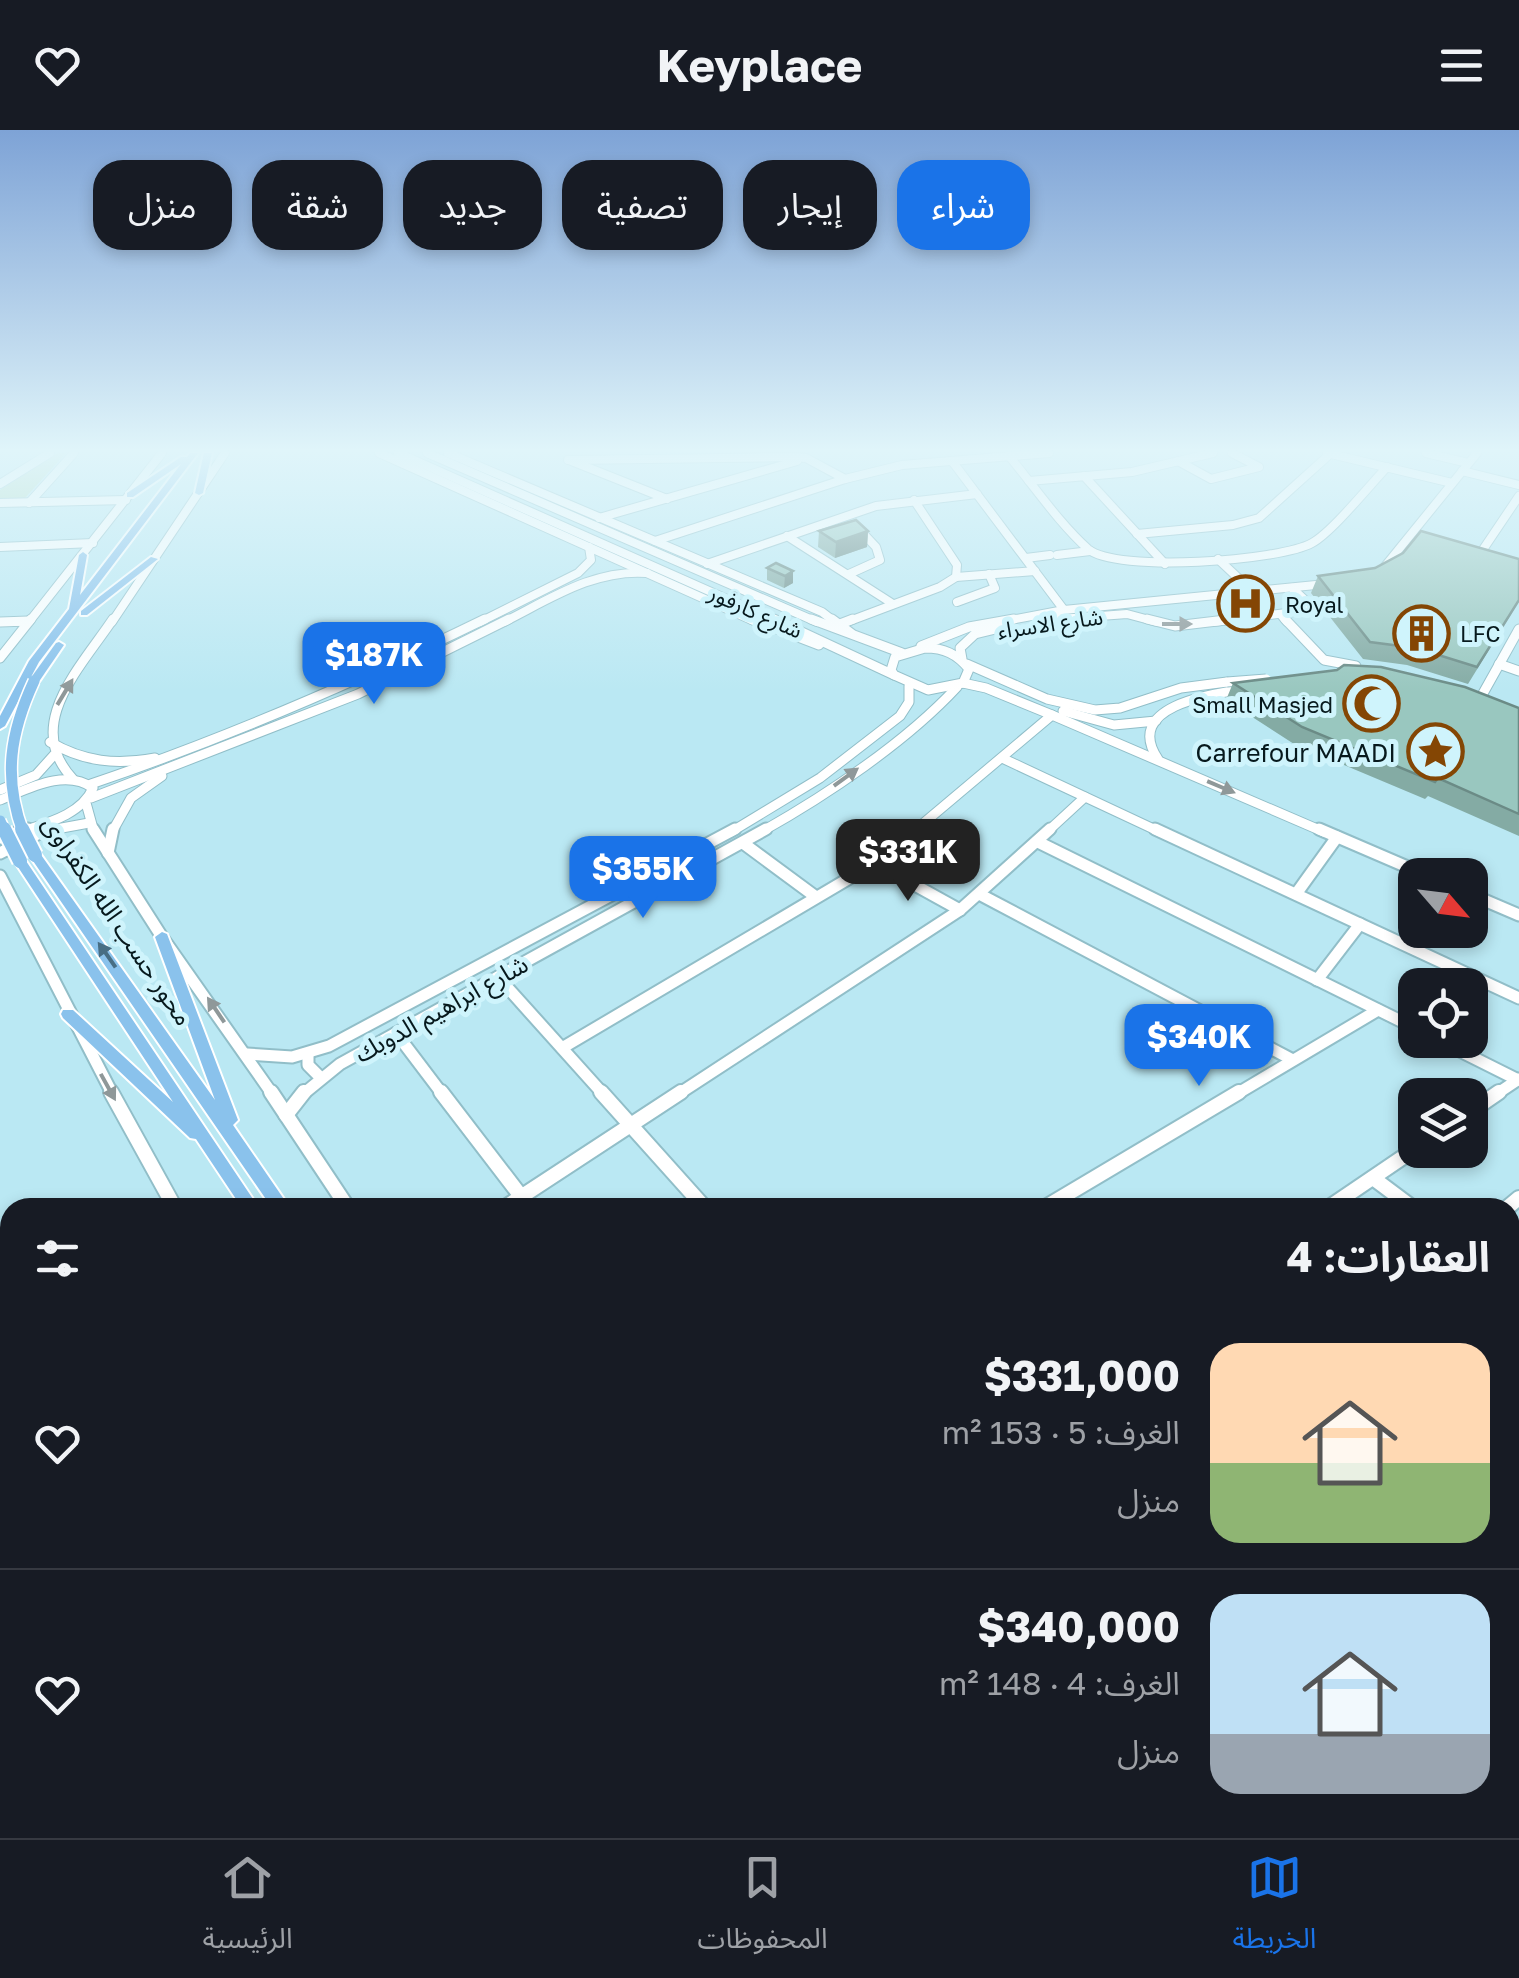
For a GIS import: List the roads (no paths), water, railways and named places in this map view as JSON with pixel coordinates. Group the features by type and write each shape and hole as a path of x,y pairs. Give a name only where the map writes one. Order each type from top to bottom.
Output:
{"main road":[{"name":"محور حسب الله الكفراوى","path":"0,726 72,613 133,533"},
{"name":"محور حسب الله الكفراوى","path":"145,533 28,681 7,762 17,818 36,855 275,1198"},
{"path":"72,613 83,554"},
{"path":"84,613 154,559"},
{"name":"محور حسب الله الكفراوى","path":"0,820 20,862 245,1198"},
{"path":"162,937 237,1139"},
{"path":"68,1014 214,1151"}],"street":[{"path":"0,658 100,533"},
{"path":"73,779 54,755 50,742 52,715 172,533"},
{"path":"564,533 793,638 837,648"},
{"name":"شارع كارفور","path":"569,533 731,600 909,686"},
{"name":"شارع كارفور","path":"610,533 830,627 902,653"},
{"path":"636,533 842,623 853,636"},
{"path":"642,546 682,533"},
{"path":"694,568 796,533"},
{"path":"848,574 876,564 880,555 863,533"},
{"path":"936,533 958,565 956,577"},
{"path":"1007,533 1064,610"},
{"path":"1074,533 1090,551"},
{"path":"1137,534 1149,533"},
{"path":"1026,558 1090,551 1134,565 1165,564 1283,552 1313,544 1324,533"},
{"path":"1374,575 1388,565 1412,533"},
{"path":"1415,533 1430,537"},
{"path":"1482,551 1494,533"},
{"path":"1137,534 1165,564"},
{"path":"787,536 893,604"},
{"path":"0,547 93,542"},
{"path":"1464,546 1500,556"},
{"path":"589,547 589,564"},
{"path":"1218,559 1252,591"},
{"path":"0,800 73,779 91,784 191,755 374,687 608,570 606,565 589,564 379,672 191,755 88,801 0,838"},
{"path":"830,627 956,577 1034,571"},
{"path":"604,574 647,573"},
{"path":"957,602 995,588 989,574"},
{"name":"شارع الاسراء","path":"902,653 969,627 1064,610 1342,583"},
{"path":"1292,588 1307,607 1280,615 1331,664 1369,671 1336,674"},
{"path":"694,594 731,600"},
{"path":"1138,603 1138,616"},
{"name":"شارع الاسراء","path":"965,662 960,648 964,642 991,630 1057,619 1138,616 1175,626 1280,615"},
{"path":"0,622 28,621"},
{"path":"1476,699 1519,629"},
{"path":"849,654 864,641"},
{"path":"914,649 946,650 996,678 1082,709 1108,710 1166,691 1227,682 1282,681 1200,696 1176,705 1149,728 1148,744 1162,762"},
{"path":"894,676 891,663 902,653"},
{"path":"960,685 970,674 965,662"},
{"path":"1323,672 1331,664"},
{"path":"1499,664 1519,670"},
{"path":"986,688 986,682 996,678"},
{"path":"930,716 906,709 909,686 928,691 960,685 986,688 1398,863"},
{"name":"شارع ابراهيم الدوبك","path":"286,1114 320,1077 813,800 930,716 960,685"},
{"path":"1464,691 1490,704"},
{"path":"1047,699 1065,712 1093,722 1132,725 1156,721"},
{"name":"شارع ابراهيم الدوبك","path":"246,1054 276,1058 308,1053 486,964 754,819 820,778 906,709"},
{"path":"562,1048 875,863 1052,715"},
{"path":"50,742 76,758 100,763 191,755"},
{"path":"0,790 36,775 54,755"},
{"path":"108,853 113,821 124,803 191,755"},
{"path":"1002,758 1519,998"},
{"path":"91,784 89,823 162,937 341,1198"},
{"path":"530,1198 629,1124 960,910 1085,796"},
{"path":"0,853 14,843 61,825 89,823"},
{"path":"1296,894 1337,837"},
{"path":"743,842 816,897"},
{"path":"1038,842 1398,1020"},
{"path":"875,863 960,910"},
{"path":"1,879 68,1014 170,1198"},
{"path":"980,895 1291,1058"},
{"path":"1488,902 1519,915"},
{"path":"1317,980 1360,924"},
{"path":"498,977 695,1198"},
{"path":"1065,1198 1291,1058 1378,1010"},
{"path":"396,1032 522,1198"},
{"path":"308,1053 310,1070 320,1077"},
{"path":"1475,1058 1518,1079 1488,1100"},
{"path":"1343,1198 1398,1161"},
{"path":"1373,1178 1399,1198"}],"place":[{"name":"Royal","path":"1246,604"},
{"name":"LFC","path":"1421,633"},
{"name":"Small Masjed","path":"1372,704"},
{"name":"Carrefour MAADI","path":"1435,752"}]}
